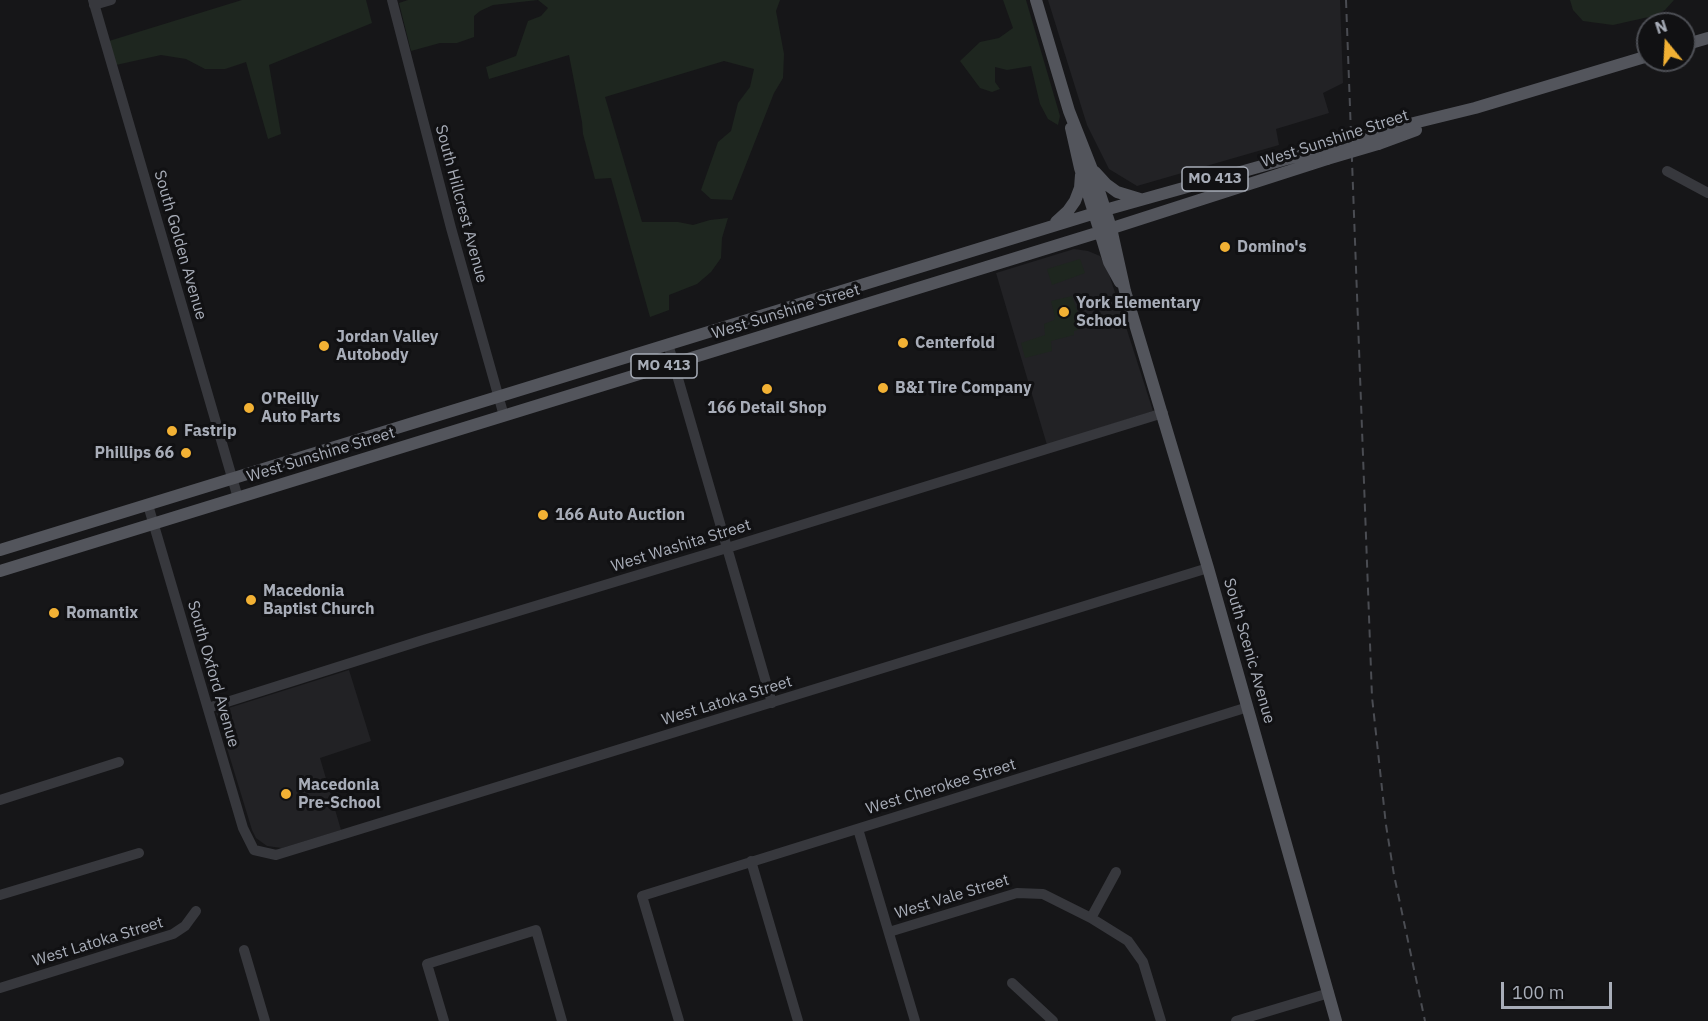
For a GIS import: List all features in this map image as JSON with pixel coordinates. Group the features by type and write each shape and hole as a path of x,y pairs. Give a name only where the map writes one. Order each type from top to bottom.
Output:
{"main road":[{"name":"South Scenic Avenue","path":"1036,0 1208,568 1336,1021"},
{"name":"West Sunshine Street","path":"0,550 1099,211 1326,153 1636,60"},
{"name":"West Sunshine Street","path":"0,571 1065,243 1326,153"},
{"path":"1047,228 1064,215 1075,201 1086,167 1117,192 1142,200"},
{"path":"1065,243 1090,244 1114,261 1129,225 1138,219"}],"street":[{"path":"93,3 111,0"},
{"name":"South Hillcrest Avenue","path":"392,0 451,228 504,416"},
{"name":"South Golden Avenue","path":"93,3 238,498"},
{"path":"1667,171 1708,193"},
{"path":"668,344 771,703"},
{"name":"West Washita Street","path":"208,708 1162,412"},
{"name":"South Oxford Avenue","path":"148,505 243,828 254,850"},
{"name":"West Latoka Street","path":"254,850 276,855 1208,568"},
{"name":"West Cherokee Street","path":"679,1021 642,896 1248,707"},
{"path":"0,800 119,762"},
{"path":"858,829 915,1021"},
{"path":"0,895 139,853"},
{"path":"751,861 798,1021"},
{"path":"1091,918 1116,872"},
{"name":"West Vale Street","path":"889,932 1023,892 1049,896 1124,937 1136,951 1145,968 1161,1021"},
{"name":"West Latoka Street","path":"0,988 173,934 185,926 196,911"},
{"path":"444,1021 427,964 536,930 562,1021"},
{"path":"244,950 265,1021"},
{"path":"1012,983 1053,1021"},
{"path":"1236,1021 1329,993"}],"shaded area":[{"path":"242,0 366,0 372,23 269,65 281,134 268,139 246,62 225,69 205,69 186,59 161,55 116,65 109,41"},
{"path":"408,0 538,0 493,5 474,16 474,37 457,43 440,43 411,51 399,3"},
{"path":"538,0 780,0 776,11 784,54 783,78 774,93 732,200 711,199 701,190 718,142 731,131 738,103 750,87 754,69 724,61 605,97 642,222 678,222 693,225 728,218 722,238 721,258 711,272 697,284 669,295 669,310 650,317 611,178 595,179 583,134 569,55 489,79 486,67 516,56 528,21 541,16 548,8"},
{"path":"1003,0 1026,0 1060,116 1058,125 1048,119 1040,104 1031,66 1007,70 995,67 995,82 1000,89 992,92 980,88 960,61 980,42 999,38 1013,28"},
{"path":"1048,0 1340,0 1343,83 1323,93 1329,113 1276,129 1279,145 1137,186 1109,169 1087,125"},
{"path":"1570,0 1674,0 1661,12 1636,12 1636,20 1613,25 1583,21 1573,10"},
{"name":"York Elementary School","path":"1074,249 1100,256 1108,271 1153,411 1047,445 996,273"},
{"path":"1080,259 1085,273 1052,285 1047,269"},
{"path":"1072,296 1083,328 1074,331 1074,335 1051,341 1052,351 1025,358 1021,343 1045,335 1044,324 1054,320 1051,301"},
{"name":"Macedonia Pre-School","path":"349,670 371,741 320,758 341,830 282,848 267,846 256,838 252,830 216,712"}],"railway":[{"path":"1346,0 1372,697 1386,825 1394,875 1425,1021"}],"place":[{"name":"Domino's","path":"1225,247"},
{"name":"York Elementary School","path":"1064,312"},
{"name":"Centerfold","path":"903,343"},
{"name":"Jordan Valley Autobody","path":"324,346"},
{"name":"B&I Tire Company","path":"883,388"},
{"name":"166 Detail Shop","path":"767,389"},
{"name":"O'Reilly Auto Parts","path":"249,408"},
{"name":"Fastrip","path":"172,431"},
{"name":"Phillips 66","path":"186,453"},
{"name":"166 Auto Auction","path":"543,515"},
{"name":"Macedonia Baptist Church","path":"251,600"},
{"name":"Romantix","path":"54,613"},
{"name":"Macedonia Pre-School","path":"286,794"}]}
